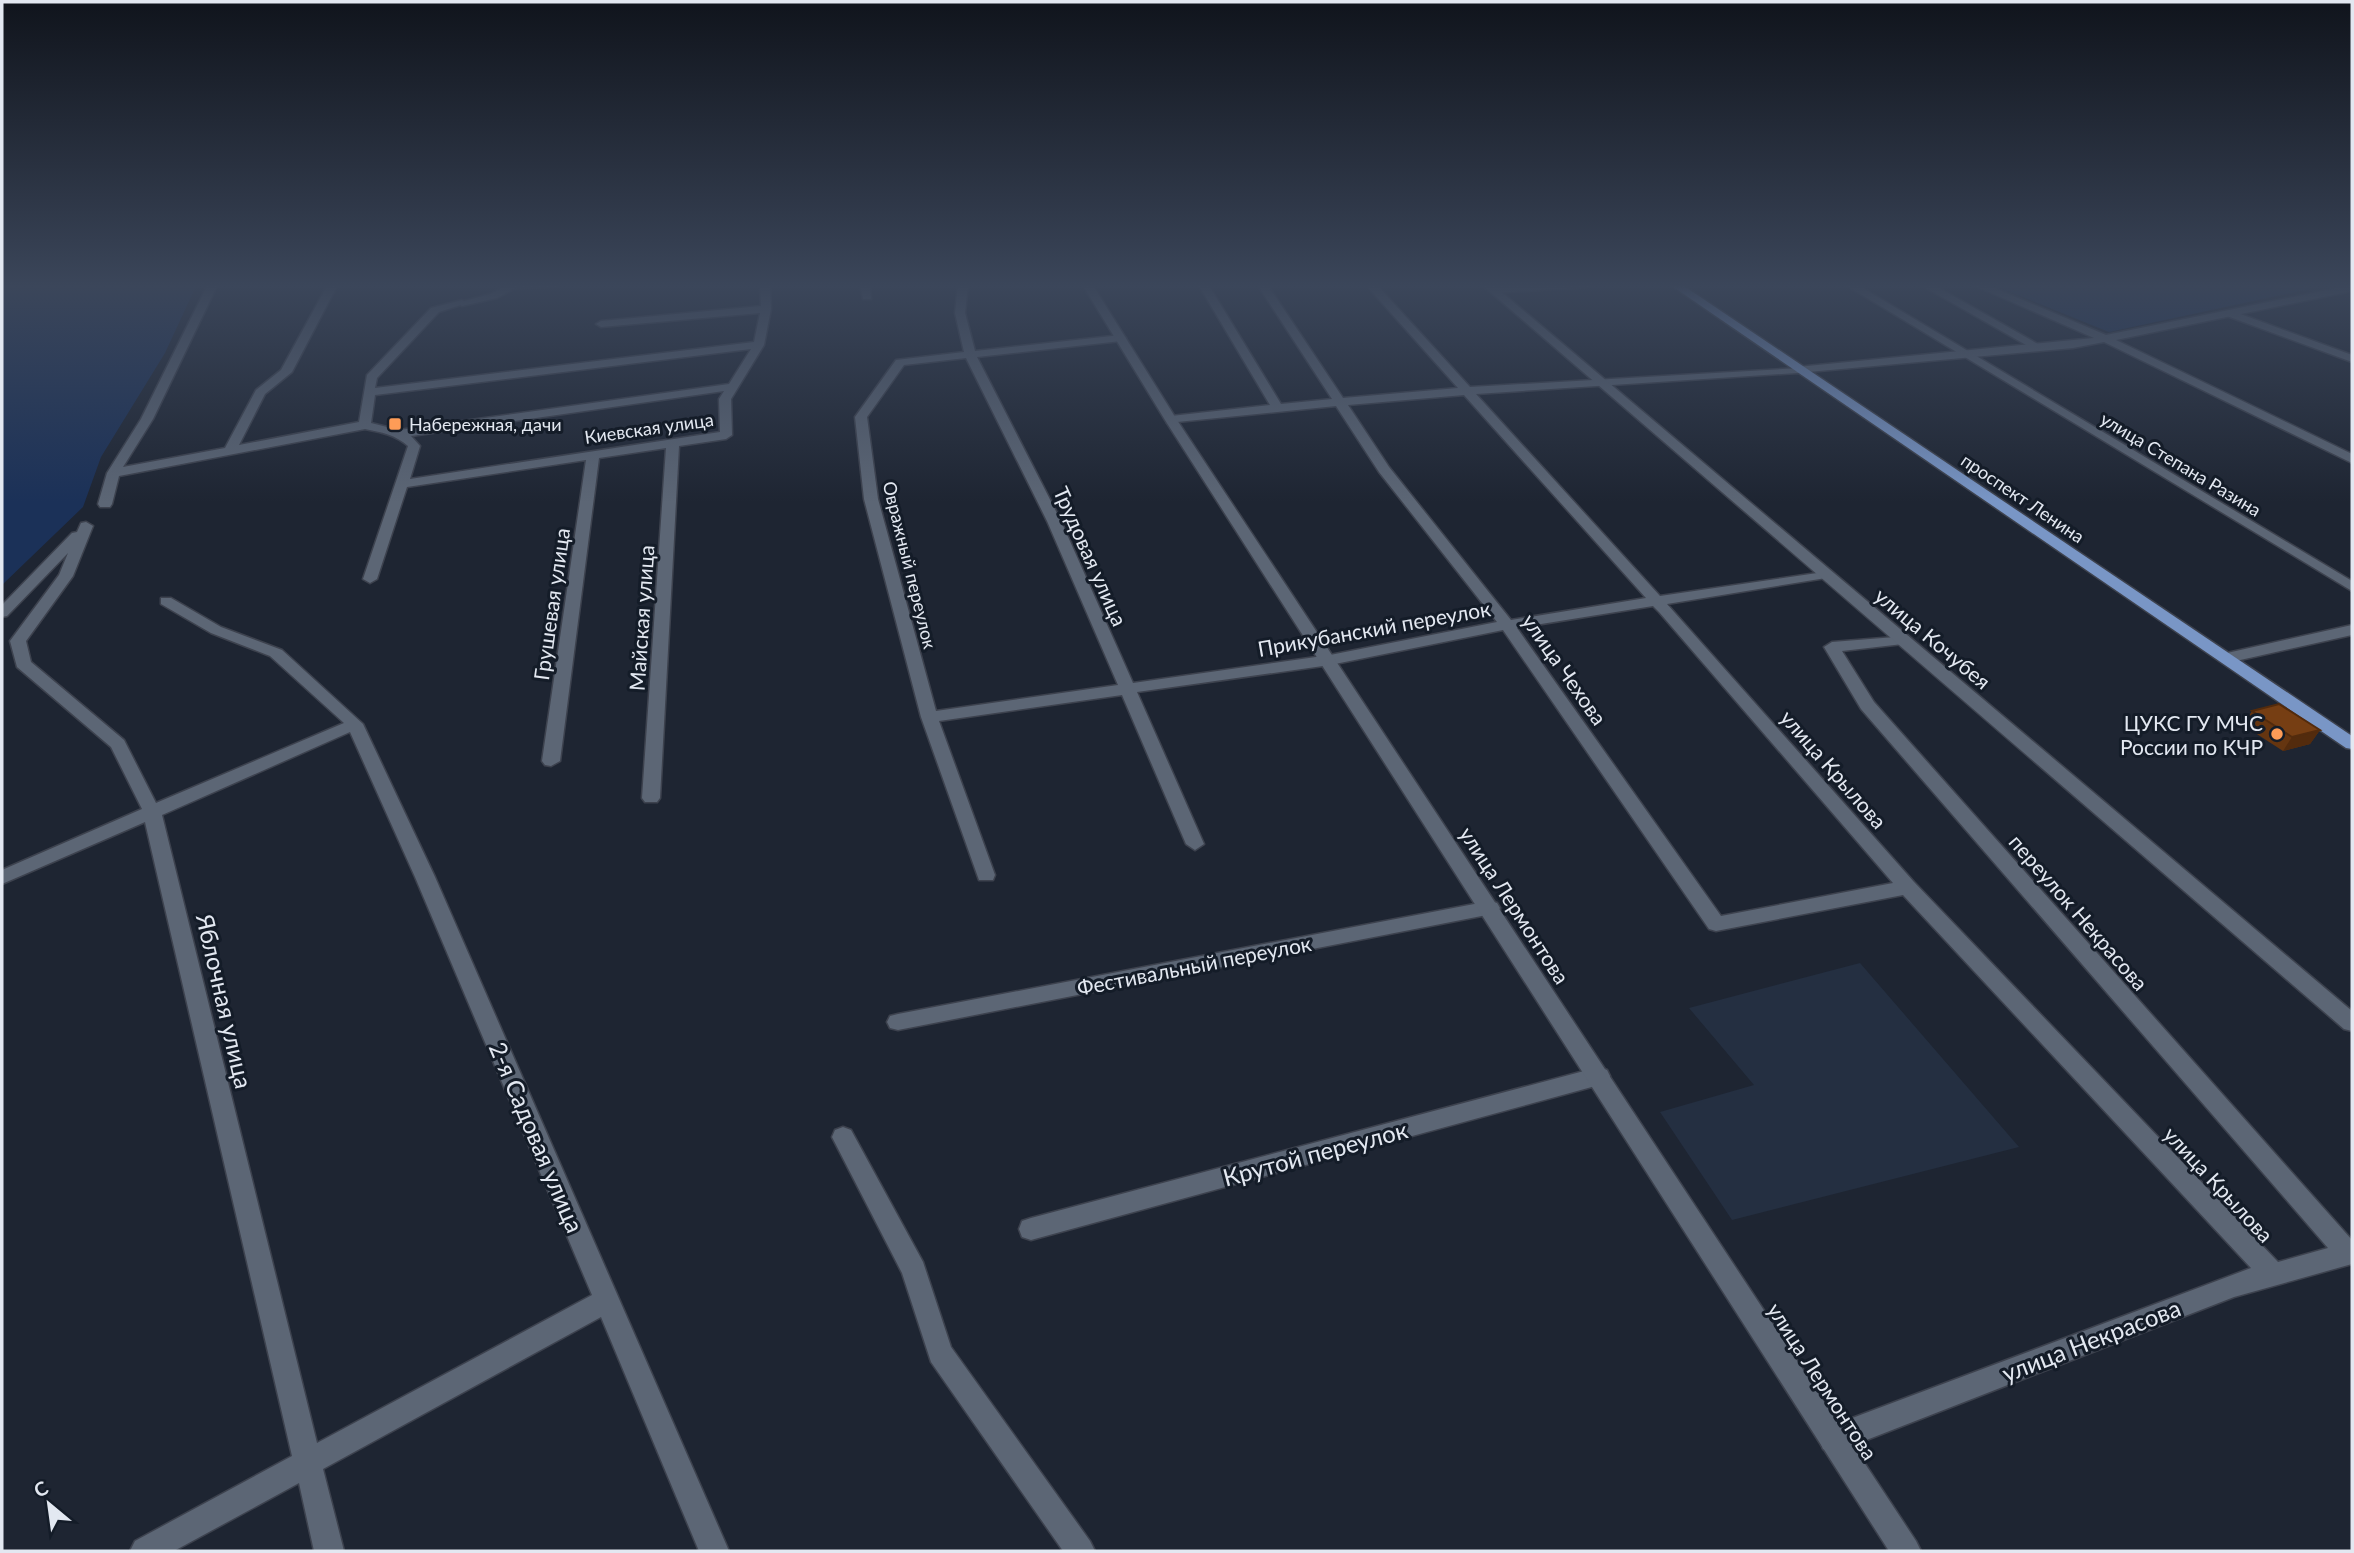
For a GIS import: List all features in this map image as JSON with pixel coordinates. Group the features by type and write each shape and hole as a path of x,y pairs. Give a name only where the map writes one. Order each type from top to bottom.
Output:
{"main road":[{"name":"проспект Ленина","path":"1778,356 2352,744"}],"street":[{"path":"105,504 113,472 147,419 178,356"},
{"path":"230,451 260,392 286,372 294,356"},
{"path":"365,425 371,377 391,356"},
{"path":"368,392 664,356"},
{"name":"Киевская улица","path":"401,484 726,435 725,399 751,356"},
{"name":"Овражный переулок","path":"948,356 900,362 861,417 871,499 929,717 986,876"},
{"name":"Трудовая улица","path":"971,356 1054,521 1195,844"},
{"name":"улица Лермонтова","path":"1132,356 1906,1551"},
{"path":"1247,356 1277,407"},
{"name":"улица Чехова","path":"1312,356 1384,469 1507,625 1716,924 1907,887"},
{"name":"улица Крылова","path":"1437,356 1907,887 2273,1275"},
{"name":"улица Кочубея","path":"1570,356 2352,1023"},
{"path":"1171,419 1342,401 1471,393 1598,380 1797,370 1948,356"},
{"name":"улица Степана Разина","path":"1966,356 2352,587"},
{"path":"2142,356 2352,459"},
{"path":"397,434 731,387"},
{"path":"113,472 365,425 397,434 411,441 414,446 370,579"},
{"name":"Майская улица","path":"651,798 673,441"},
{"name":"Грушевая улица","path":"551,761 593,453"},
{"name":"Яблочная улица","path":"2,613 86,526 66,576 18,641 23,664 118,744 152,812 329,1551"},
{"name":"Прикубанский переулок","path":"929,717 1330,660 1507,625 1658,603 1826,574"},
{"path":"2,877 355,724 276,653 216,630 166,601"},
{"path":"2227,658 2352,630"},
{"name":"переулок Некрасова","path":"1902,639 1832,647 1867,705 2351,1253"},
{"name":"2-я Садовая улица","path":"355,724 431,890 714,1551"},
{"name":"Фестивальный переулок","path":"898,1022 1490,908"},
{"name":"Крутой переулок","path":"1031,1229 1599,1076"},
{"path":"843,1137 914,1270 940,1353 1080,1551"},
{"name":"улица Некрасова","path":"1833,1438 2232,1286 2351,1253"},
{"path":"145,1551 607,1300"}],"shaded area":[{"path":"2,356 163,356 101,457 83,507 2,585"},
{"path":"1860,963 2019,1147 1732,1220 1660,1112 1754,1085 1689,1008"}],"building":[{"path":"2279,704 2320,730 2292,737 2252,711"}],"place":[{"name":"Набережная, дачи","path":"395,424"},
{"name":"ЦУКС ГУ МЧС России по КЧР","path":"2277,734"}]}
